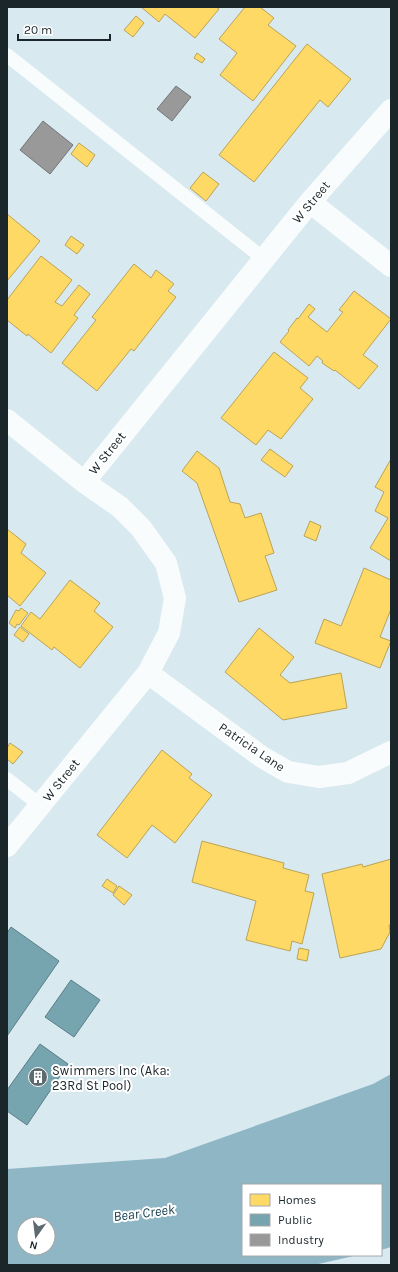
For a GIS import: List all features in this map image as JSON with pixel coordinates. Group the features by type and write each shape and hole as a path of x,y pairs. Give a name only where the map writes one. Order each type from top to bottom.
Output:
{"street":[{"name":"W Street","path":"7,846 148,673 169,633 175,598 166,563 141,528 120,507 84,482 310,202 391,110"},
{"path":"310,202 391,266"},
{"path":"7,420 84,482"},
{"name":"Patricia Lane","path":"148,673 262,757 288,772 319,777 348,773 391,752"}],"lane":[{"path":"7,55 264,259"},
{"path":"7,779 40,806"}],"water":[{"name":"Bear Creek","path":"391,1074 391,1247 382,1250 382,1184 242,1184 242,1256 354,1256 314,1265 7,1265 7,1169 165,1158 373,1084"}],"building: Homes":[{"path":"141,7 216,7 219,9 195,38 165,14 159,22"},
{"path":"245,7 260,7 274,18 268,25 296,46 253,101 220,75 237,53 219,39"},
{"path":"136,16 144,23 133,37 124,30"},
{"path":"307,44 351,79 328,107 320,100 254,182 219,155"},
{"path":"197,53 205,59 202,63 194,58"},
{"path":"79,143 95,155 87,167 71,154"},
{"path":"203,172 219,184 206,201 190,188"},
{"path":"7,214 40,241 7,281"},
{"path":"71,236 84,245 77,254 65,245"},
{"path":"41,256 72,280 55,302 62,306 79,285 90,294 74,315 78,318 51,353 28,334 27,336 7,320 7,300"},
{"path":"134,264 151,278 156,270 174,284 168,291 176,297 134,351 131,349 97,391 62,363 96,320 92,317"},
{"path":"354,291 391,319 363,355 378,366 359,389 335,370 334,371 322,363 323,361 317,356 309,366 280,342 309,304 315,309 308,317 327,332 343,312 339,310"},
{"path":"274,352 308,378 300,388 313,399 281,439 268,430 256,445 221,418"},
{"path":"270,449 293,466 285,477 261,460"},
{"path":"197,451 219,468 230,502 240,504 245,518 261,513 274,553 265,556 277,590 239,602 197,483 182,471"},
{"path":"391,459 391,561 370,548 388,518 375,511 384,492 375,487"},
{"path":"310,521 321,526 316,541 304,536"},
{"path":"7,529 26,544 21,553 46,573 20,606 7,595"},
{"path":"364,568 391,580 391,609 380,637 391,641 380,668 315,643 324,619 341,626"},
{"path":"70,580 100,603 94,611 113,627 80,668 54,647 52,650 21,626 31,612 40,619"},
{"path":"21,608 28,613 15,628 9,623 16,610 19,611"},
{"path":"20,627 29,634 23,642 14,635"},
{"path":"259,628 294,657 280,675 290,683 341,673 347,708 283,720 225,672"},
{"path":"10,743 23,752 13,764 7,759 7,748"},
{"path":"162,750 192,774 189,778 212,795 175,843 152,825 127,858 97,835"},
{"path":"202,841 284,863 283,868 309,875 305,891 314,893 302,944 292,941 290,951 246,940 256,901 192,882"},
{"path":"391,859 390,932 381,949 340,958 322,874 362,864 363,867"},
{"path":"107,879 117,886 113,893 102,886"},
{"path":"119,886 132,895 124,905 113,895"},
{"path":"299,948 309,950 307,961 297,959"}],"building: Public":[{"path":"11,927 59,961 7,1036 7,933"},
{"name":"Swimmers Inc (Aka: 23Rd St Pool)","path":"71,980 100,1000 74,1037 45,1017"},
{"name":"Swimmers Inc (Aka: 23Rd St Pool)","path":"40,1044 68,1064 27,1125 7,1111 7,1090"}],"building: Industry":[{"path":"176,86 191,97 172,121 157,109"},
{"path":"43,121 73,145 50,174 20,150"}],"place":[{"name":"Swimmers Inc (Aka: 23Rd St Pool)","path":"38,1077"}]}
